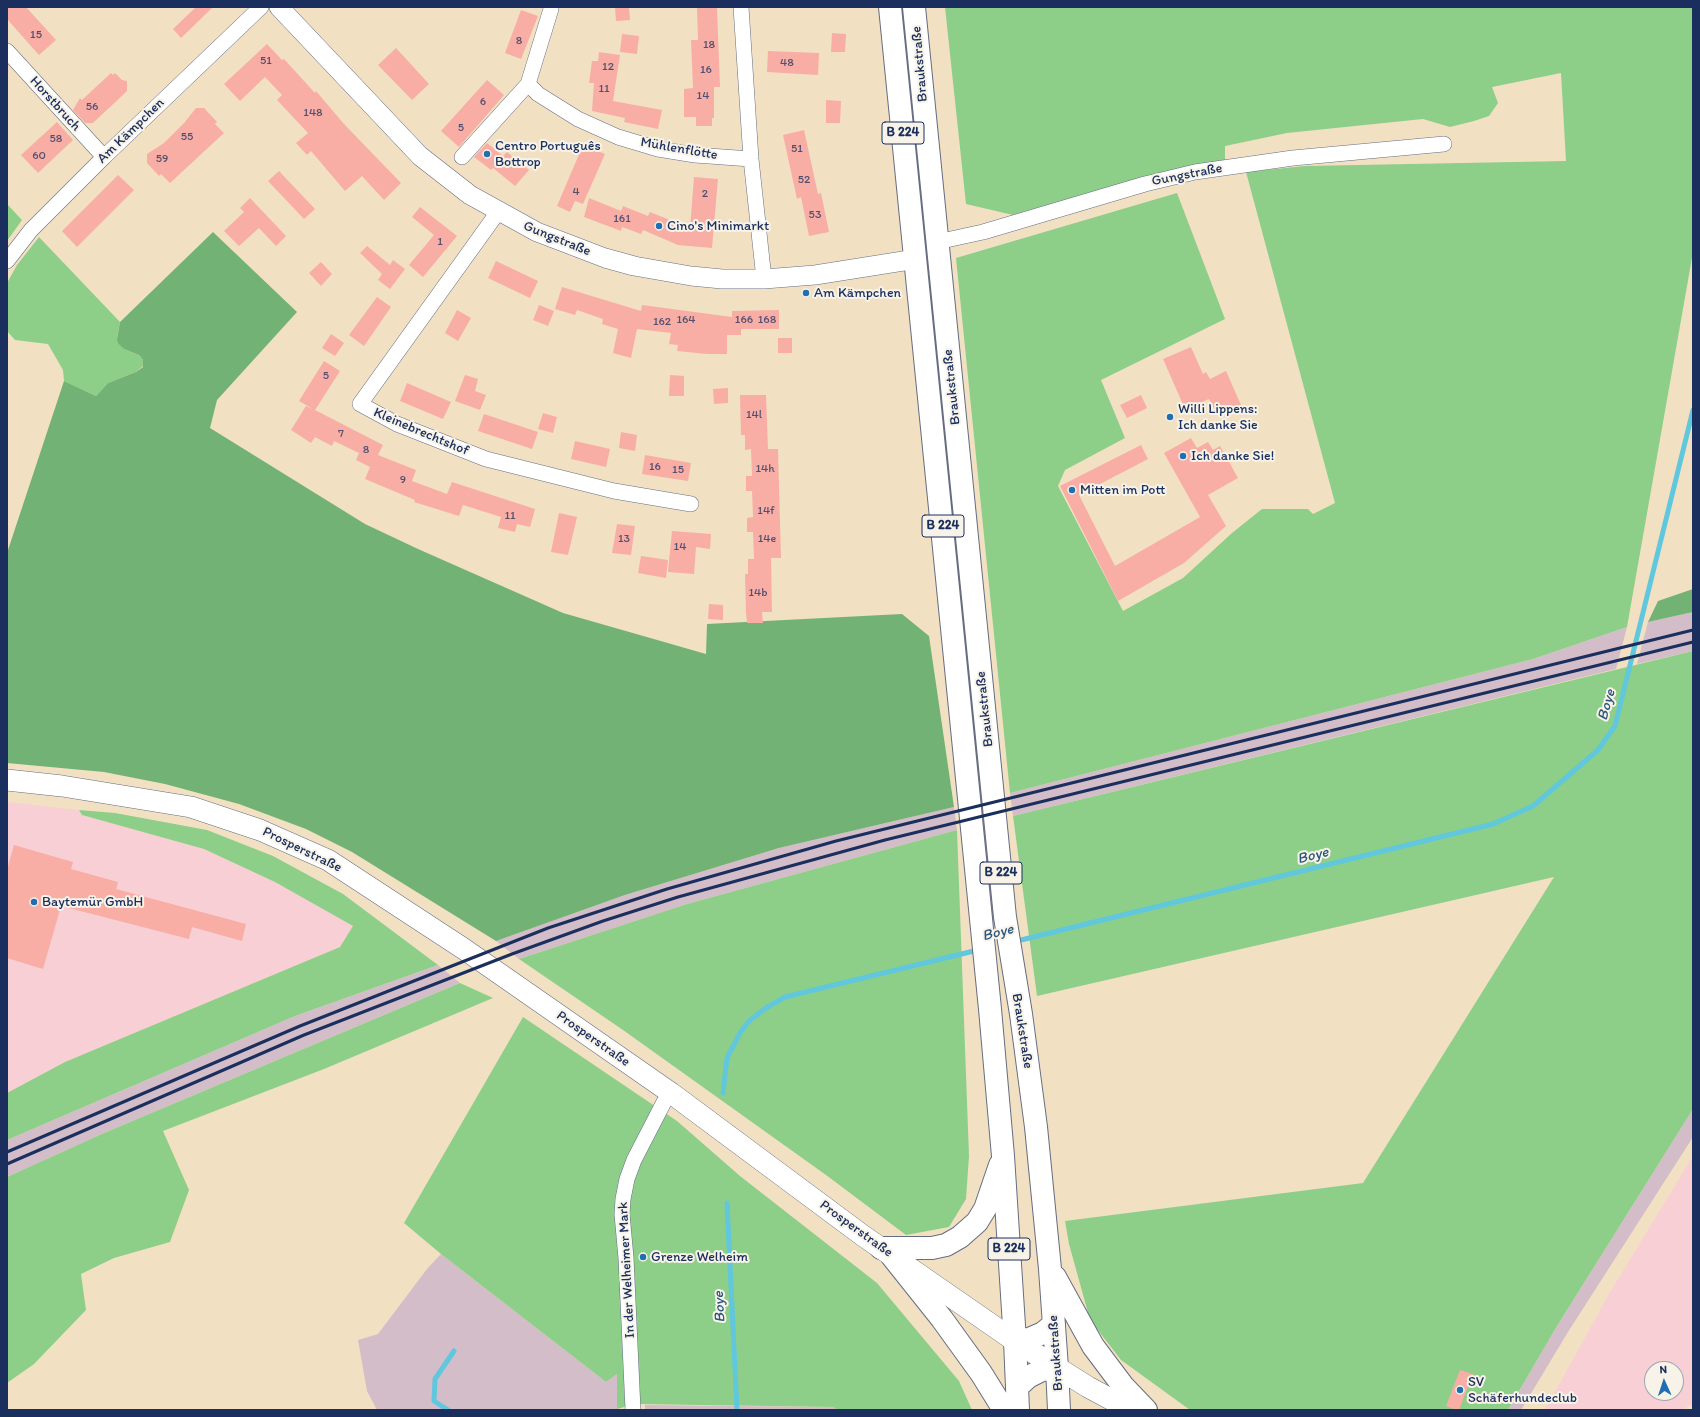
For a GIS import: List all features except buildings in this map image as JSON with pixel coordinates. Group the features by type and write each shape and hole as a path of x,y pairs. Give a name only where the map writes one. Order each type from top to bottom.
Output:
{"main road":[{"name":"Braukstraße","path":"890,7 987,972 1003,1156 1018,1410"},
{"name":"Braukstraße","path":"914,7 1005,917 1012,968 1021,1014 1036,1128 1050,1269 1059,1410"},
{"name":"Prosperstraße","path":"7,780 62,786 190,808 260,830 328,860 464,949 671,1093 886,1252 1015,1341 1057,1368 1131,1410"},
{"path":"886,1252 932,1248 946,1245 960,1238 977,1222 985,1208 1003,1156"},
{"path":"886,1252 942,1319 981,1372 1004,1410"},
{"path":"1050,1269 1093,1346 1123,1386 1146,1410"},
{"path":"1015,1341 1029,1339 1043,1333 1054,1324"},
{"path":"1017,1387 1028,1377 1042,1370 1057,1368"}],"street":[{"name":"Am Kämpchen","path":"7,261 31,230 104,157 260,7"},
{"name":"Gungstraße","path":"279,7 420,156 470,195 498,212 543,235 605,258 634,266 691,276 722,279 764,279 815,275 916,259"},
{"path":"741,7 751,159 764,279"},
{"path":"462,157 528,84 551,9"},
{"name":"Horstbruch","path":"7,51 104,157"},
{"name":"Mühlenflötte","path":"528,84 538,94 578,119 618,137 658,149 688,154 751,159"},
{"name":"Gungstraße","path":"937,242 983,232 1144,184 1194,172 1293,158 1444,144"},
{"name":"Kleinebrechtshof","path":"498,212 360,404 397,424 486,459 614,491 691,504"},
{"name":"In der Welheimer Mark","path":"634,1410 626,1258 622,1214 623,1199 627,1179 634,1160 664,1102 671,1093"}],"shaded area":[{"path":"1693,612 1693,651 1637,664 1648,622"},
{"path":"1627,627 1616,669 1013,816 1010,793 1533,659"},
{"path":"7,802 79,810 82,815 204,849 275,882 353,926 340,947 65,1062 7,1093"},
{"path":"954,807 957,830 687,904 519,959 496,941 625,895 779,848"},
{"path":"438,965 460,983 104,1133 7,1177 7,1140 295,1016"},
{"path":"1693,1109 1693,1137 1568,1332 1521,1410 1508,1410 1557,1326"},
{"path":"1693,1156 1693,1405 1689,1405 1684,1410 1545,1410 1609,1294"},
{"path":"441,1254 606,1382 617,1374 618,1410 377,1410 367,1391 358,1340 378,1334 427,1269"},
{"path":"645,1405 833,1407 838,1410 645,1410"}],"green space":[{"path":"945,7 1693,7 1693,252 1627,627 1533,659 1010,793 956,258 1177,193 1225,319 1101,380 1125,438 1065,470 1058,486 1123,611 1183,578 1232,533 1262,509 1308,509 1313,514 1335,503 1246,172 1305,166 1566,161 1561,73 1492,87 1498,103 1489,116 1474,121 1450,127 1423,119 1287,133 1225,146 1225,160 1143,177 1013,215 966,204"},
{"path":"7,204 22,220 7,241"},
{"path":"213,232 297,312 217,400 210,428 365,524 418,549 563,613 706,654 707,624 902,614 929,636 954,807 779,848 625,895 496,941 352,852 306,829 239,804 165,784 104,772 7,763 7,553 64,381 96,396 108,383 136,372 143,367 143,360 139,355 124,349 118,343 117,339 120,322"},
{"path":"39,237 120,322 117,338 124,349 139,355 143,360 143,366 136,372 108,383 96,396 64,381 63,370 48,344 15,340 7,331 7,283 17,265"},
{"path":"1693,589 1693,612 1648,622 1658,601"},
{"path":"1693,651 1693,1109 1557,1326 1508,1410 1190,1410 1121,1360 1090,1320 1069,1244 1065,1221 1363,1183 1554,877 1037,996 1013,816"},
{"path":"79,810 115,813 207,830 273,856 343,894 438,965 295,1016 7,1140 7,1093 65,1062 340,947 353,926 275,882 204,849 82,815"},
{"path":"957,830 969,1156 966,1199 949,1227 906,1235 826,1175 623,1030 519,959 687,904"},
{"path":"460,983 493,998 324,1069 163,1131 189,1190 170,1242 114,1258 81,1274 86,1310 34,1364 7,1383 7,1177 104,1133"},
{"path":"523,1017 677,1121 740,1176 877,1283 959,1381 972,1410 838,1410 833,1407 635,1404 617,1409 617,1374 606,1382 441,1254 404,1223"}],"waterway":[{"name":"Boye","path":"1013,942 1493,824 1533,806 1598,750 1615,726 1693,410"},
{"name":"Boye","path":"723,1093 727,1058 740,1033 749,1021 766,1008 785,997 978,950"},
{"name":"Boye","path":"727,1203 737,1410"},
{"path":"448,1410 434,1401 435,1379 454,1351"}],"railway":[{"path":"7,1152 300,1026 548,928 667,889 836,841 1693,630"},
{"path":"7,1164 304,1035 512,954 603,921 678,897 885,840 1693,642"}],"place":[{"name":"Centro Português Bottrop","path":"487,154"},
{"name":"Cino's Minimarkt","path":"659,226"},
{"name":"Am Kämpchen","path":"806,293"},
{"name":"Willi Lippens: Ich danke Sie","path":"1170,417"},
{"name":"Ich danke Sie!","path":"1183,456"},
{"name":"Mitten im Pott","path":"1072,490"},
{"name":"Baytemür GmbH","path":"34,902"},
{"name":"Grenze Welheim","path":"643,1257"},
{"name":"SV Schäferhundeclub","path":"1460,1390"}]}
